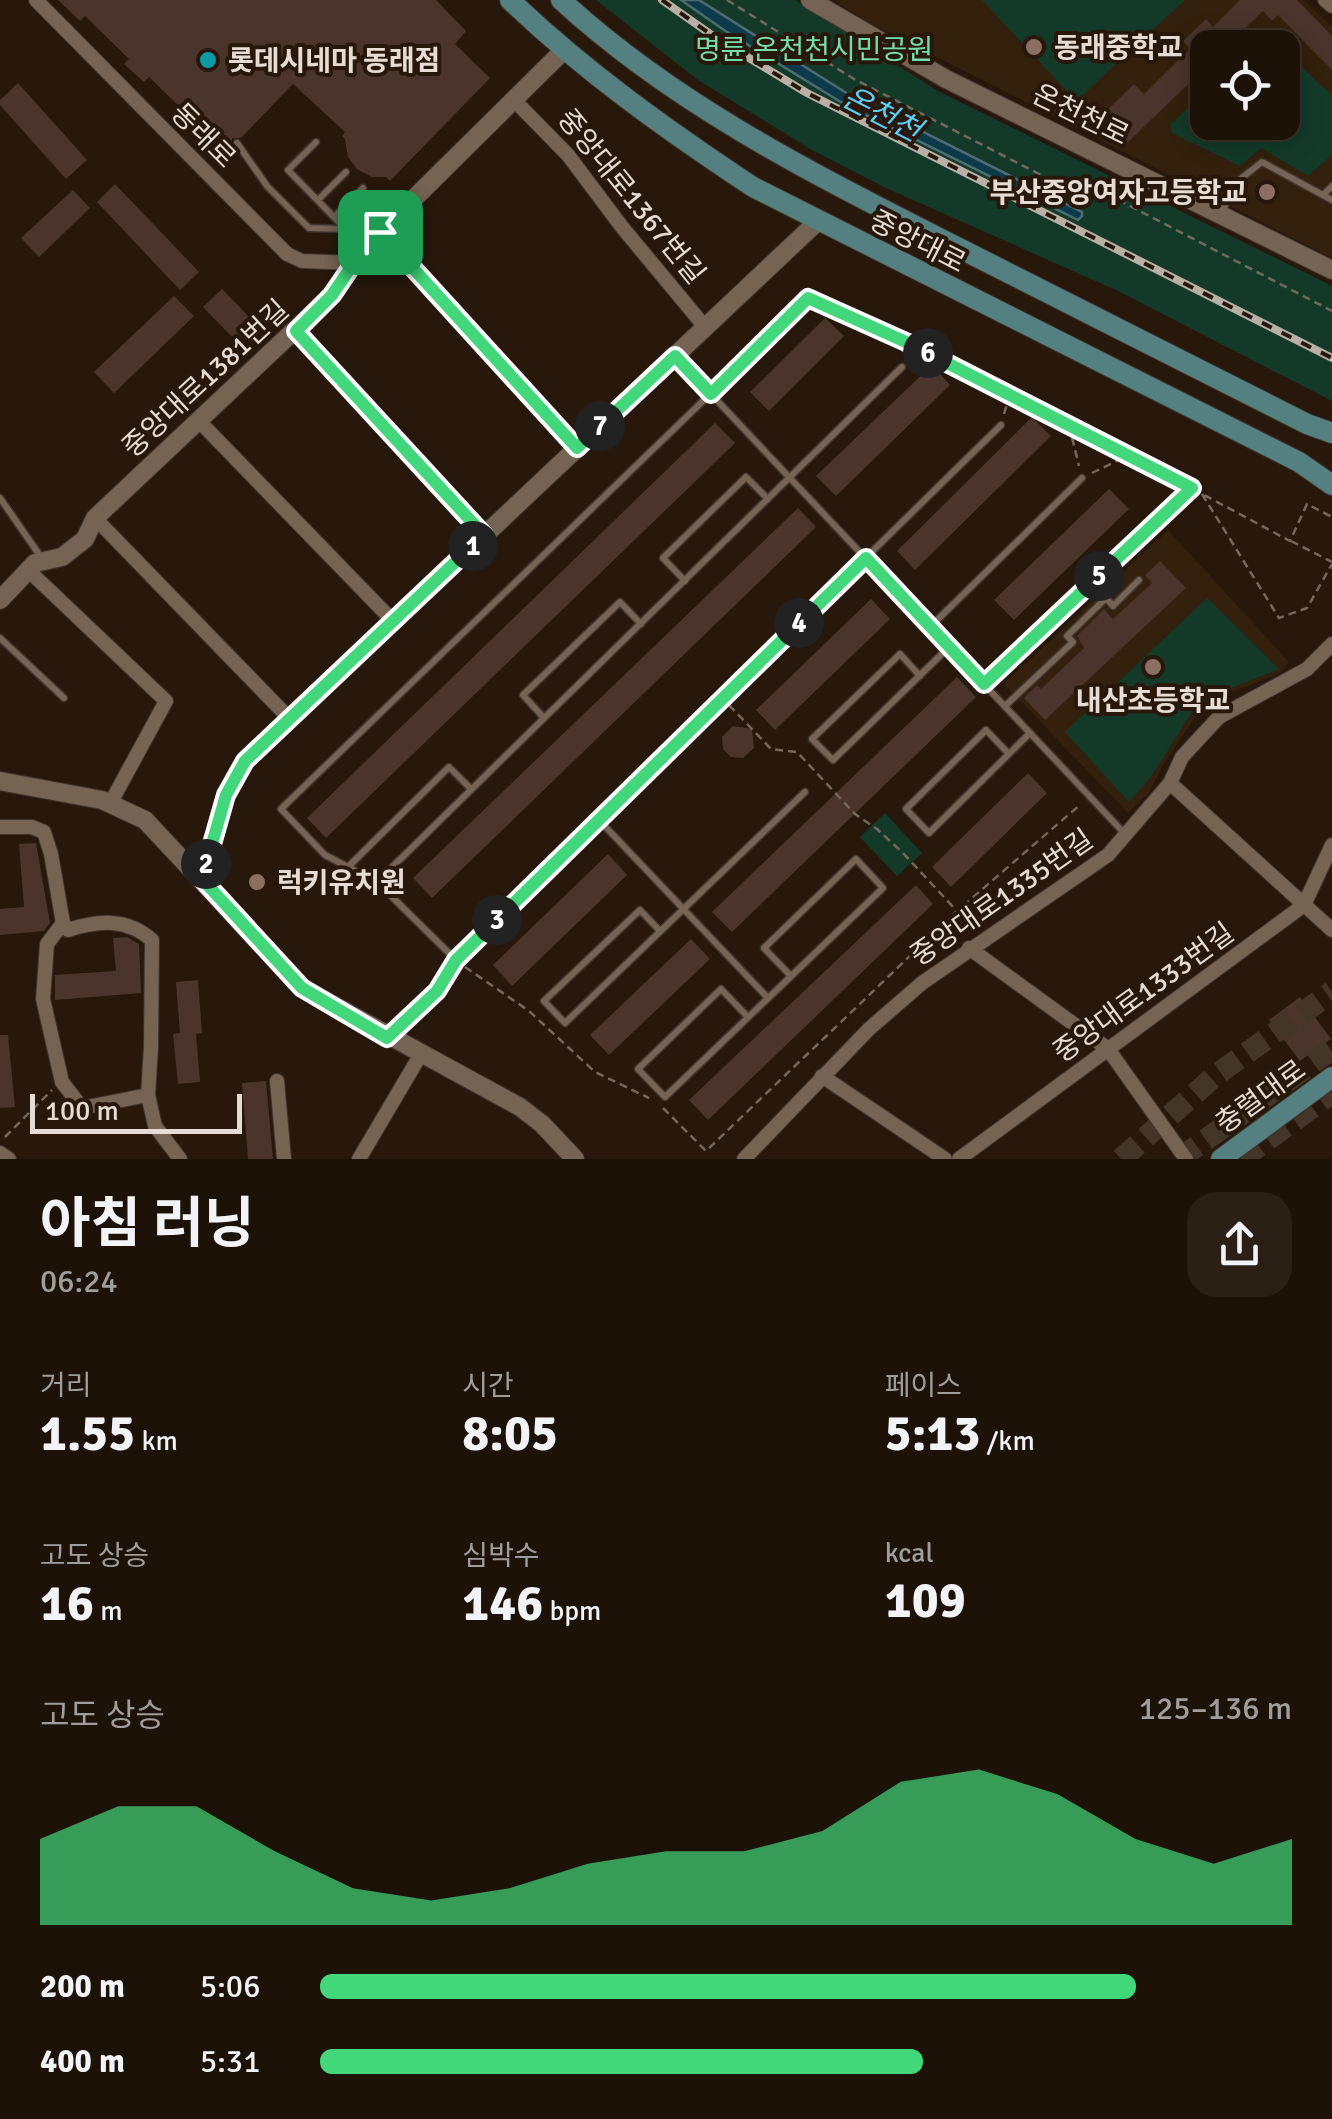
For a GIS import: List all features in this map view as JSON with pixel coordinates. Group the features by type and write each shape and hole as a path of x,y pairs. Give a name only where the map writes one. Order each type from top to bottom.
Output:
{"main road":[{"name":"중앙대로","path":"510,0 563,51 738,178 1300,462 1332,484"},
{"name":"중앙대로","path":"561,0 663,81 764,147 1307,424 1332,433"},
{"path":"1307,424 1332,442"},
{"path":"1300,462 1332,474"},
{"name":"충렬대로","path":"1221,1159 1332,1078"}],"street":[{"name":"동래로","path":"36,0 287,254 302,261 360,255"},
{"name":"온천천로","path":"810,0 946,79 1222,212 1332,270"},
{"path":"1325,0 1332,6"},
{"name":"중앙대로1381번길","path":"0,600 36,566 62,557 85,539 95,518 296,331 332,295 380,232 563,51"},
{"name":"중앙대로1367번길","path":"515,100 568,155 705,327"},
{"name":"중앙대로1367번길","path":"202,879 226,795 245,761 818,221"},
{"path":"380,232 577,448"},
{"path":"296,331 484,535"},
{"path":"198,420 393,621"},
{"path":"95,518 290,718"},
{"path":"36,566 166,701 110,804"},
{"name":"중앙대로1335번길","path":"744,1159 822,1076 922,983 1108,855 1170,783 1182,757 1219,717 1308,668 1332,644"},
{"path":"0,780 110,804 145,820 302,988 387,1038 520,1107 576,1159"},
{"path":"1170,783 1332,930"},
{"path":"0,827 32,827 44,832 68,930 110,921 134,927 152,940 148,1095 156,1126 180,1159"},
{"name":"중앙대로1333번길","path":"959,1159 1304,905 1331,848"},
{"path":"63,922 47,944 43,999 62,1082 82,1108 148,1095"},
{"path":"969,948 1108,1049 1186,1159"},
{"path":"359,1159 421,1054"},
{"path":"822,1076 944,1159"},
{"path":"277,1082 284,1159"},
{"path":"0,1153 9,1159"}],"lane":[{"path":"237,142 266,186 310,228 346,229"},
{"path":"316,142 288,170 346,229 360,255"},
{"path":"1222,212 1239,180 1262,162 1332,200"},
{"path":"318,200 346,172"},
{"path":"1322,195 1332,186"},
{"path":"334,216 363,188"},
{"path":"456,960 376,882 325,855 281,808 796,311"},
{"path":"675,356 1126,835"},
{"path":"376,882 902,367"},
{"path":"387,1038 437,991 456,960 1001,425"},
{"path":"684,581 663,558 746,477 768,500"},
{"path":"930,626 1082,478"},
{"path":"0,498 36,566"},
{"path":"1005,706 1072,642 1066,636 1106,598 1113,606 1139,580"},
{"path":"544,718 522,695 620,602 641,624"},
{"path":"0,638 64,698"},
{"path":"920,676 900,654 812,739 833,760 920,676 950,647"},
{"path":"1009,754 986,730 906,809 929,833 1009,754 1030,733"},
{"path":"348,867 449,767 471,789"},
{"path":"660,931 640,910 544,1001 564,1023 660,931 682,909 805,792"},
{"path":"599,820 768,998"},
{"path":"747,1016 721,989 638,1068 665,1097 883,888 856,859 764,948 790,975"}],"path":[{"path":"727,0 754,20 888,97 1045,176 1086,183 1332,311"},
{"path":"796,311 808,298 906,342 1069,424 1192,488 1332,563 1307,608 1279,618 1202,494"},
{"path":"902,367 906,342"},
{"path":"1001,425 1010,394"},
{"path":"1069,424 1082,478 1128,455"},
{"path":"984,684 1192,488"},
{"path":"1290,541 1307,504 1332,517"},
{"path":"723,698 771,749 797,752 957,912"},
{"path":"0,1142 55,1086"}],"shaded area":[{"path":"834,0 1304,0 1332,27 1332,258 864,20"},
{"name":"내산초등학교","path":"1168,530 1289,662 1280,673 1228,694 1196,716 1149,792 1128,813 1004,684"}],"green space":[{"name":"명륜 온천천시민공원","path":"596,0 795,0 936,90 1332,286 1332,401 1118,291 886,188 812,150 698,80"},
{"path":"982,0 1185,0 1076,101"},
{"path":"1300,65 1332,96 1332,155 1308,176 1261,148 1240,166 1172,133 1170,125 1190,106 1190,140 1300,140"},
{"path":"1207,598 1279,669 1211,696 1193,710 1153,774 1129,802 1065,732"},
{"path":"885,813 922,853 897,876 860,837"}],"water":[{"name":"온천천","path":"681,0 699,0 848,94 1082,212 1082,216 1078,220 844,104"}],"building":[{"path":"58,0 436,0 466,31 455,44 490,78 390,181 357,169 348,157 342,136 345,132 293,84 241,138 232,138 232,148 227,153 206,133 201,138 187,125 192,119 149,77 144,82 124,64 129,59 85,16 80,21"},
{"path":"1240,0 1297,0 1332,36 1332,70 1300,37 1300,30 1293,30 1278,15 1272,21 1263,11 1243,30 1194,30 1206,19 1213,27"},
{"path":"1190,49 1190,82 1127,143 1101,116 1134,84 1144,94"},
{"path":"18,83 87,160 66,179 0,105 0,100"},
{"path":"115,184 199,272 180,290 97,202"},
{"path":"73,190 90,208 39,257 21,238"},
{"path":"222,289 258,326 239,344 203,307"},
{"path":"174,296 194,316 114,393 94,372"},
{"path":"825,318 844,336 769,411 750,392"},
{"path":"932,365 950,385 836,496 816,476"},
{"path":"1032,417 1051,436 915,570 897,551"},
{"path":"715,423 735,443 326,838 307,818"},
{"path":"1109,489 1129,509 1014,620 994,600"},
{"path":"798,508 816,527 432,898 413,878"},
{"path":"1160,561 1186,588 1045,720 1024,698 1037,685 1041,689 1084,648 1077,636 1104,609 1113,619 1152,583 1145,575"},
{"path":"871,599 890,619 775,730 756,710"},
{"path":"957,677 976,697 732,932 712,912"},
{"path":"733,726 752,729 754,748 743,758 731,757 723,749 722,737"},
{"path":"1028,773 1047,793 951,887 932,867"},
{"path":"36,843 50,923 44,931 0,935 0,909 24,907 19,844"},
{"path":"608,854 627,875 512,986 493,965"},
{"path":"916,885 933,904 708,1120 689,1100"},
{"path":"127,937 139,944 141,993 55,1000 55,975 116,971 113,938"},
{"path":"691,939 710,959 609,1055 590,1035"},
{"path":"198,980 202,1033 196,1034 200,1082 178,1084 173,1034 180,1033 176,982"},
{"path":"1300,997 1331,1039 1300,1061 1269,1020"},
{"path":"0,1035 8,1035 15,1107 0,1108"},
{"path":"266,1081 273,1159 248,1159 242,1083"}],"tunnel":[{"path":"1121,1159 1216,1075 1332,992"},
{"path":"1179,1159 1332,1049"},
{"path":"1241,1159 1332,1093"}],"railway":[{"path":"662,0 807,93 1332,358"}],"place":[{"name":"동래중학교","path":"1034,47"},
{"name":"롯데시네마 동래점","path":"208,60"},
{"name":"부산중앙여자고등학교","path":"1267,192"},
{"name":"내산초등학교","path":"1153,667"},
{"name":"럭키유치원","path":"257,882"}],"route":[{"path":"380,232 577,448 675,356 711,394 808,298 906,342 1192,488 984,684 866,558 456,960 437,991 387,1038 302,988 202,879 226,795 245,761 484,535 296,331 332,295 364,248 380,232"}]}
